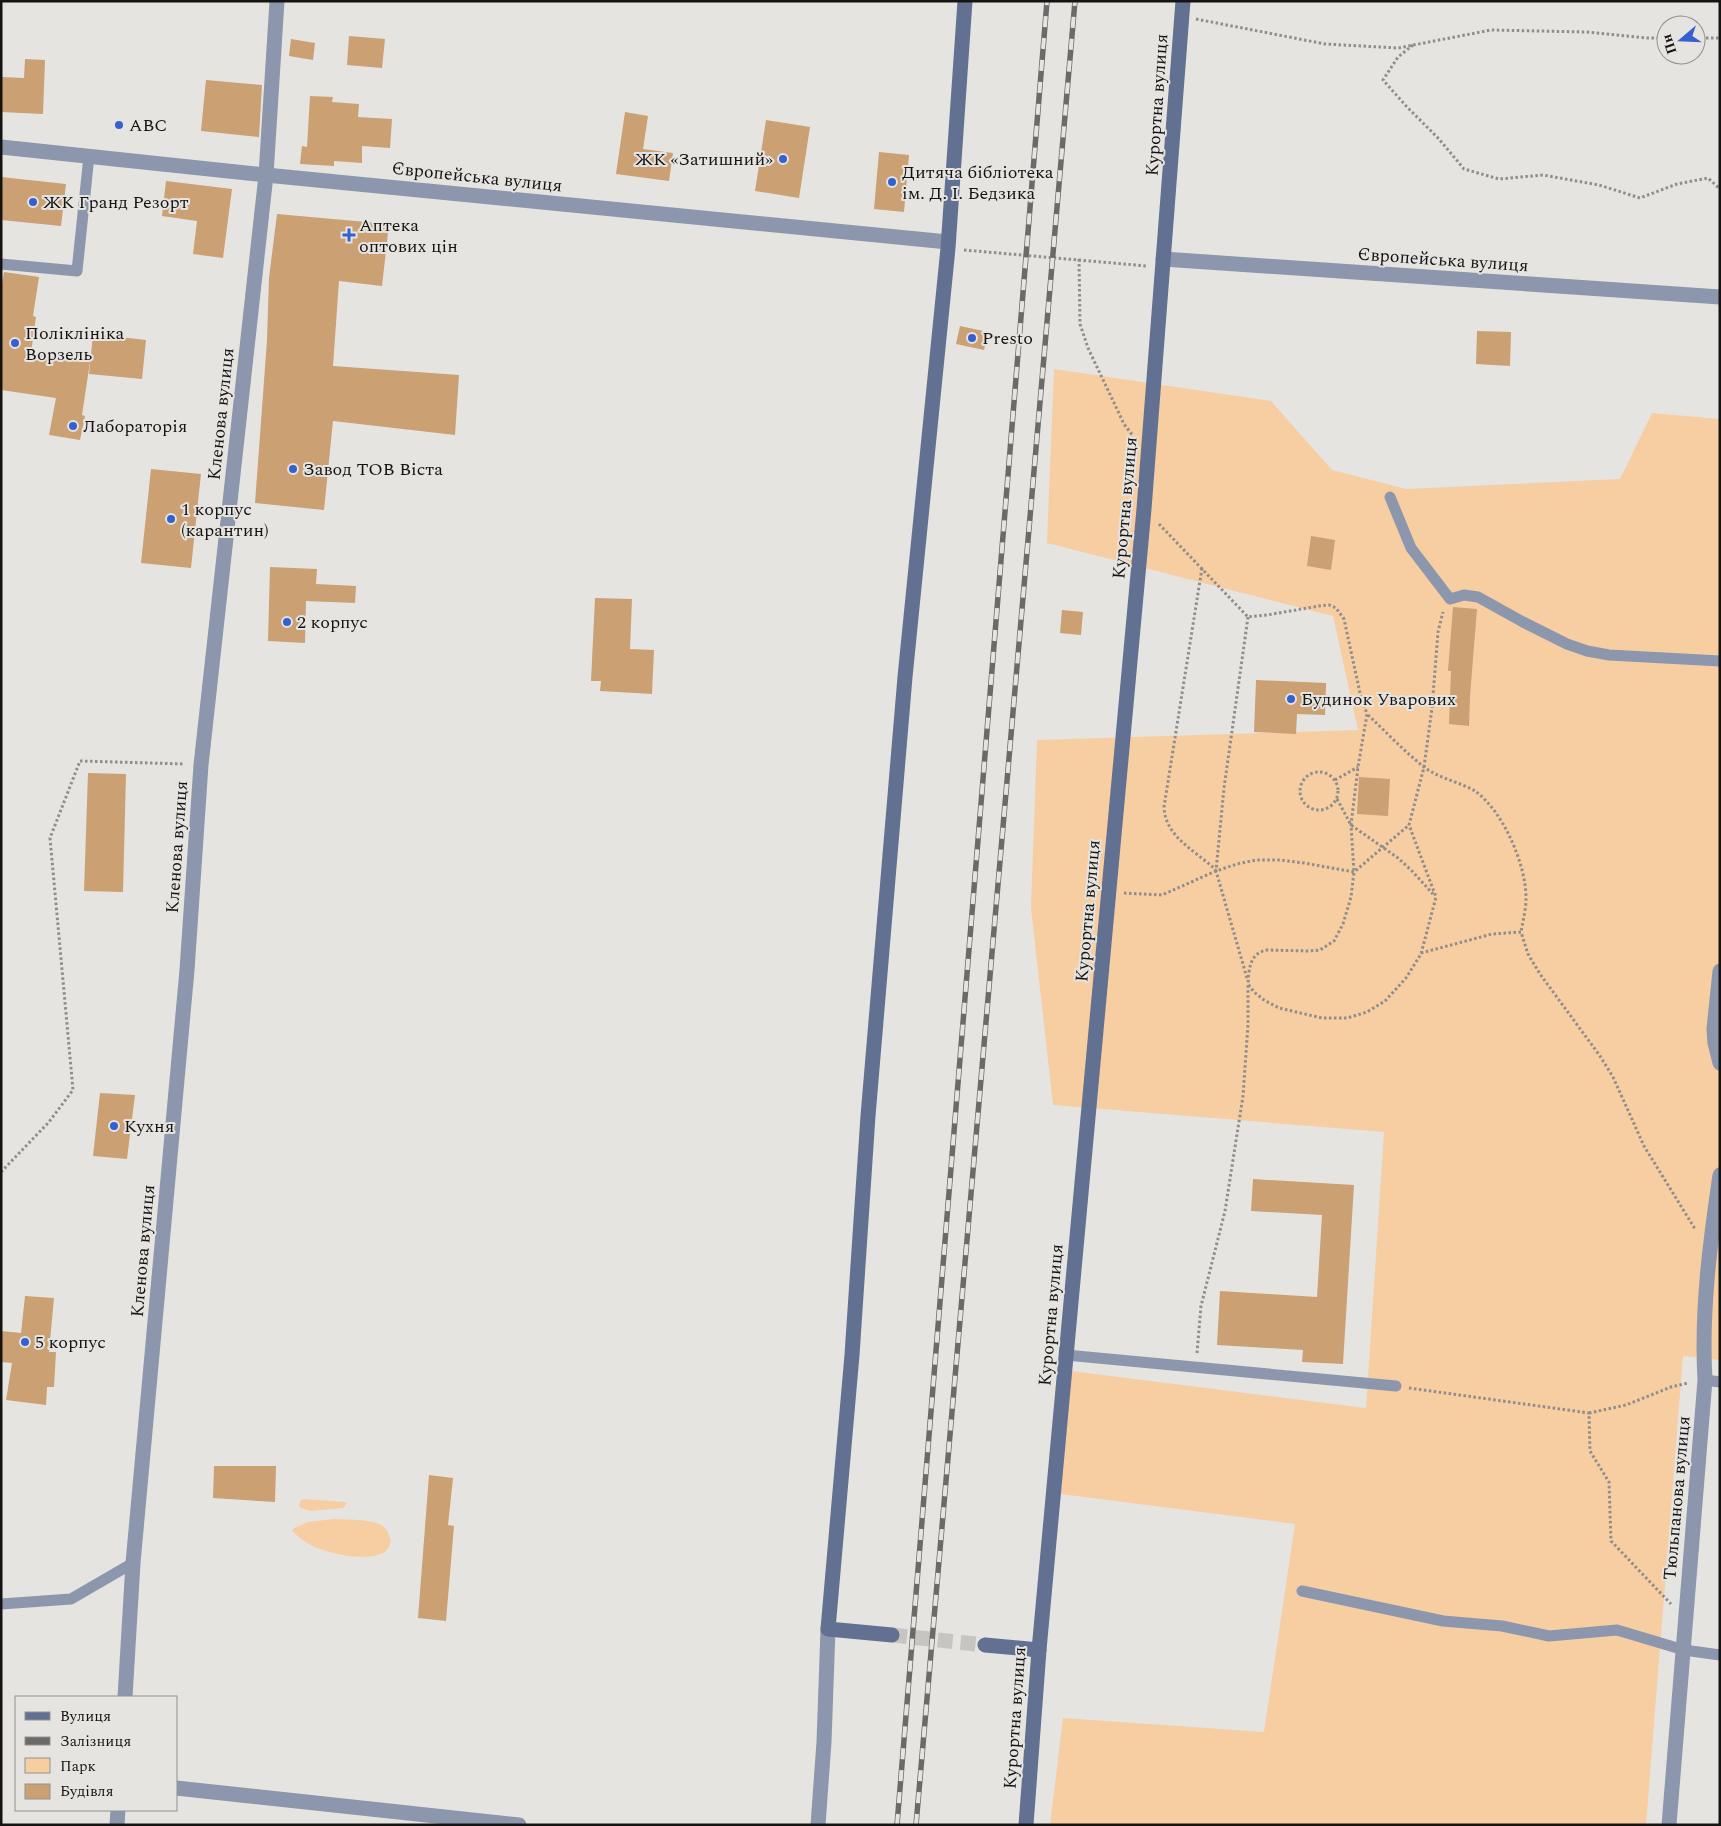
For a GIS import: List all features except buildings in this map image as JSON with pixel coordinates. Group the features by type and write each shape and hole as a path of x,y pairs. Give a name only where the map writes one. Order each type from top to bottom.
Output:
{"street":[{"name":"Кленова вулиця","path":"126,1696 134,1564 187,970 201,765 266,175 277,1"},
{"path":"818,1825 824,1742 828,1629 851,1365 868,1116 904,687 948,245 965,1"},
{"name":"Курортна вулиця","path":"1026,1825 1038,1650 1144,510 1183,9"},
{"name":"Європейська вулиця","path":"1,147 948,245"},
{"name":"Європейська вулиця","path":"1163,263 1720,297"},
{"path":"1720,971 1714,1029 1720,1063"},
{"name":"Тюльпанова вулиця","path":"1670,1825 1686,1620 1712,1381 1704,1318 1710,1250 1720,1175"},
{"path":"828,1629 892,1635"},
{"path":"985,1644 1038,1650"},
{"path":"178,1788 519,1825"},
{"path":"117,1825 118,1811"}],"lane":[{"path":"1,264 77,271 89,156"},
{"path":"1390,497 1411,548 1450,599 1464,595 1478,597 1522,622 1567,644 1587,651 1720,661"},
{"path":"1066,1355 1396,1386"},
{"path":"1,1604 71,1599 134,1564"},
{"path":"1302,1591 1443,1621 1502,1626 1550,1636 1617,1630 1684,1650 1720,1655"}],"path":[{"path":"1183,9 1325,44 1398,48 1491,30 1586,32 1656,38"},
{"path":"1706,38 1720,38"},
{"path":"1414,45 1398,57 1384,80 1464,169 1499,179 1543,175 1599,185 1640,198 1677,184 1708,178 1720,189"},
{"path":"948,245 1079,259 1163,263"},
{"path":"1079,259 1080,324 1088,348 1124,424 1148,458"},
{"path":"1144,510 1248,617"},
{"path":"1202,568 1164,816 1175,836 1216,871"},
{"path":"1248,617 1224,788 1216,871 1233,925 1248,984 1254,992 1279,1008 1322,1018 1347,1018 1367,1012 1385,1001 1406,978 1421,954 1436,897 1410,825 1424,767 1432,708 1438,632 1450,599"},
{"path":"1248,617 1319,606 1336,608 1344,618 1360,694 1368,714 1424,767 1447,780 1472,790 1486,799 1496,811 1521,866 1525,883 1526,900 1521,932 1528,954 1613,1077 1644,1146 1710,1250"},
{"path":"1196,1366 1201,1306 1225,1211 1243,1096 1250,962 1254,955 1261,951 1314,951 1324,948 1334,941 1343,924 1351,897 1354,872 1351,825 1358,768 1368,714"},
{"path":"1,1172 49,1122 73,1090 50,838 80,761 201,765"},
{"path":"1335,780 1358,768"},
{"path":"1324,773 1335,780 1338,786 1337,799 1334,804 1324,810 1312,809 1304,802 1300,790 1306,778 1311,774 1324,773"},
{"path":"1337,799 1351,825 1383,846 1412,871 1436,897"},
{"path":"1354,872 1410,825"},
{"path":"1108,893 1162,895 1216,871 1247,862 1280,860 1354,872"},
{"path":"1421,954 1492,934 1521,932"},
{"path":"1396,1386 1589,1413 1626,1404 1672,1387 1712,1381"},
{"path":"1589,1413 1590,1452 1609,1482 1611,1540 1686,1620"}],"green space":[{"path":"1054,369 1271,401 1332,470 1406,489 1620,479 1652,413 1720,419 1720,1360 1683,1356 1646,1825 1050,1825 1063,1718 1264,1732 1295,1524 1053,1493 1071,1371 1366,1408 1384,1132 1053,1105 1031,908 1037,740 1358,730 1333,616 1047,543"},
{"path":"301,1500 347,1503 343,1508 311,1511 300,1508"},
{"path":"334,1519 369,1521 382,1525 391,1540 389,1547 379,1555 369,1557 346,1556 314,1547 292,1531 294,1528 308,1522"}],"tunnel":[{"path":"892,1635 985,1645"}],"railway":[{"path":"897,1825 1047,1"},
{"path":"916,1825 1075,1"}],"place":[{"name":"ABC","path":"119,125"},
{"name":"ЖК «Затишний»","path":"783,159"},
{"name":"Дитяча бібліотека ім. Д. І. Бедзика","path":"892,182"},
{"name":"ЖК Гранд Резорт","path":"33,202"},
{"name":"Аптека оптових цін","path":"349,235"},
{"name":"Presto","path":"972,338"},
{"name":"Поліклініка Ворзель","path":"15,343"},
{"name":"Лабораторія","path":"73,426"},
{"name":"Завод ТОВ Віста","path":"293,469"},
{"name":"1 корпус (карантин)","path":"171,519"},
{"name":"2 корпус","path":"287,622"},
{"name":"Будинок Уварових","path":"1291,699"},
{"name":"Кухня","path":"114,1126"},
{"name":"5 корпус","path":"25,1342"}]}
